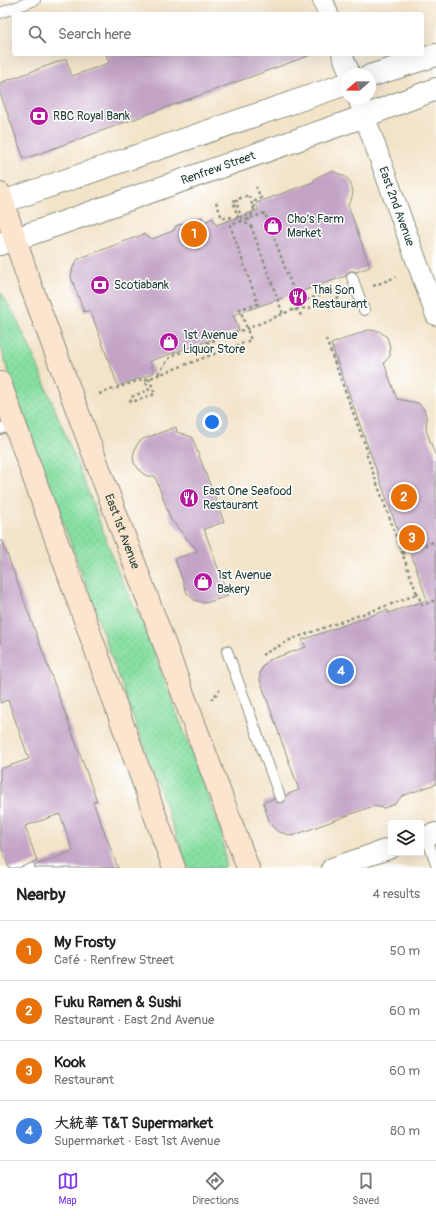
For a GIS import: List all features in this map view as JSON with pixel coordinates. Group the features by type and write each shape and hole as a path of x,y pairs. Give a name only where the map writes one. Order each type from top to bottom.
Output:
{"main road":[{"name":"East 1st Avenue","path":"1,199 7,241 29,281 177,674 248,868"},
{"path":"0,383 7,426 174,868"}],"street":[{"path":"323,0 327,12"},
{"path":"376,74 436,55"},
{"path":"343,56 348,68"},
{"path":"1,199 340,86"},
{"name":"Renfrew Street","path":"7,241 40,231 362,107 436,89"},
{"name":"East 2nd Avenue","path":"362,107 431,284 436,315"},
{"path":"332,868 388,849"}],"lane":[{"path":"0,13 35,0"},
{"path":"352,277 364,310"},
{"path":"227,651 280,797"},
{"path":"428,836 436,864"}],"path":[{"path":"251,226 255,201 261,198 256,187"},
{"path":"240,220 233,201 249,195 254,210 248,220"},
{"path":"240,220 236,202 248,197 253,212"},
{"path":"216,202 222,218 234,217 251,226"},
{"path":"148,378 150,383 155,394 132,402 130,400 131,397 149,390 145,380 152,377 188,364 202,358 251,340 240,309 258,304 230,225 240,220 248,220 265,213 298,303 332,291"},
{"path":"99,394 159,374 171,356 283,314 246,214 256,243"},
{"path":"295,309 303,317"},
{"path":"326,339 422,605 436,600"},
{"path":"262,655 292,639 417,594 366,453"},
{"path":"402,554 436,541"},
{"path":"210,700 220,690"}],"green space":[{"path":"0,291 13,312 32,352 88,491 119,574 141,618 221,830 226,863 224,868 188,868 6,365 0,344"}],"building":[{"path":"107,56 308,56 24,159 0,93 0,83 66,59 72,76 109,63"},
{"path":"332,171 349,180 352,187 353,193 348,205 370,267 356,272 350,271 346,276 233,315 239,330 150,361 154,373 118,386 90,310 84,312 71,277 73,267 78,259 144,234 152,239 173,231 176,226 202,217 204,222 213,218 216,225 258,210 256,203 313,182 321,175"},
{"path":"368,330 379,331 387,337 390,347 390,356 384,363 397,399 418,403 424,409 427,419 426,430 436,457 436,784 402,796 395,804 384,808 373,806 292,836 277,831 270,824 263,802 274,799 276,802 282,803 285,801 286,795 299,790 260,680 260,673 263,666 269,660 306,647 302,640 387,610 388,613 427,600 408,545 404,547 331,344"},
{"name":"East One Seafood Restaurant","path":"176,427 177,432 192,437 224,522 204,529 228,596 206,603 194,600 187,593 175,559 198,551 171,520 155,476 147,476 142,473 134,463 133,456 138,443 143,439"},
{"path":"2,540 97,801 93,802 118,868 35,868 34,866 73,851 60,814 25,826 37,861 18,868 9,868 0,844 0,769 29,759 8,700 0,703 0,541"}],"place":[{"name":"RBC Royal Bank","path":"39,116"},
{"name":"Cho’s Farm Market","path":"273,226"},
{"name":"My Frosty","path":"194,234"},
{"name":"Scotiabank","path":"100,285"},
{"name":"Thai Son Restaurant","path":"298,297"},
{"name":"1st Avenue Liquor Store","path":"169,342"},
{"name":"Fuku Ramen & Sushi","path":"404,497"},
{"name":"East One Seafood Restaurant","path":"189,498"},
{"name":"Kook","path":"412,538"},
{"name":"1st Avenue Bakery","path":"203,582"},
{"name":"大統華 T&T Supermarket","path":"341,671"}]}
